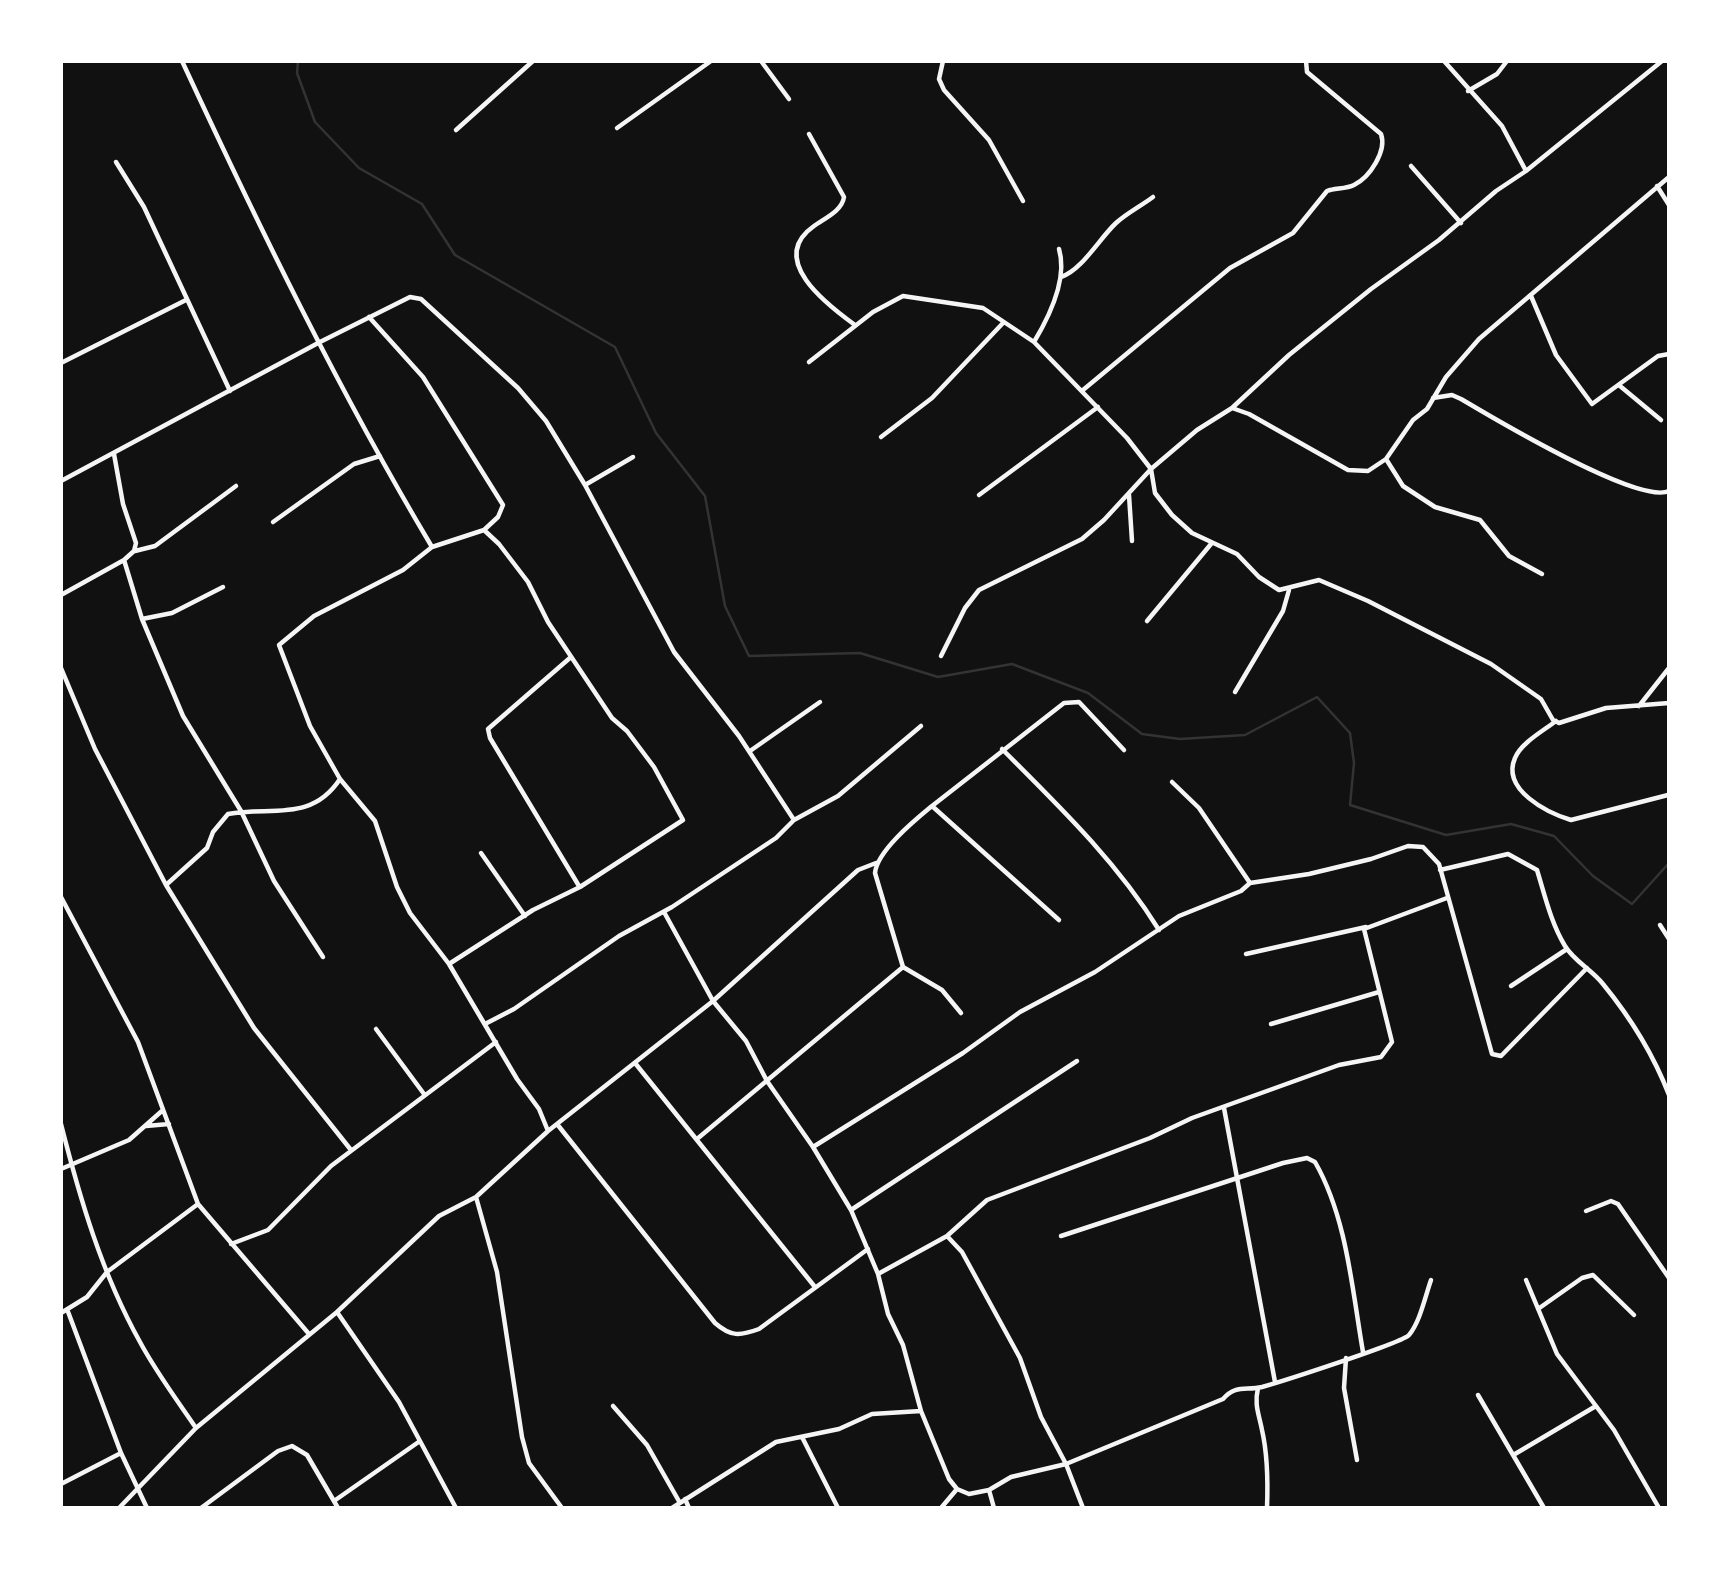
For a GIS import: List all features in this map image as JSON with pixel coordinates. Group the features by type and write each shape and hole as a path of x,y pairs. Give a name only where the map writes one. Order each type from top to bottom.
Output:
{"street":[{"path":"182,61 233,174 320,342 344,396 380,456 412,518 432,547"},
{"path":"456,130 533,61"},
{"path":"617,128 711,61"},
{"path":"761,61 789,99"},
{"path":"943,61 939,79 944,90 989,140 1023,201"},
{"path":"1083,390 1230,268 1280,243 1293,233 1326,191 1352,187 1375,163 1381,153 1381,134 1307,72 1306,61"},
{"path":"1444,61 1502,126 1526,171"},
{"path":"1468,91 1497,74 1507,61"},
{"path":"941,656 965,608 979,590 1082,539 1151,469 1197,430 1232,408 1289,355 1461,222 1496,191 1526,171 1662,61"},
{"path":"809,134 844,197 843,203 835,212 800,239 795,251 799,266 822,302 855,324"},
{"path":"116,162 144,207 230,391"},
{"path":"1411,166 1461,222"},
{"path":"1232,408 1249,414 1348,470 1368,471 1385,459 1413,420 1427,409 1446,377 1479,339 1669,177"},
{"path":"1657,186 1669,205"},
{"path":"1061,277 1076,271 1086,255 1114,225 1153,197"},
{"path":"1034,342 1048,316 1061,277 1063,262 1059,249"},
{"path":"809,362 855,324 887,302 903,296 975,304 1034,342 1083,390 1151,469 1155,493 1172,516 1211,544 1237,554 1259,577 1279,590 1289,590 1319,580 1491,664 1541,699 1556,721"},
{"path":"1531,296 1556,355 1587,401 1592,404 1658,356 1669,354"},
{"path":"61,481 369,317 411,297 421,299 518,387 546,421 585,485 674,652 750,751 794,820"},
{"path":"61,363 186,300"},
{"path":"369,317 423,377 503,505 498,517 484,530 432,547 402,570 314,616 279,645 310,726 340,779 375,821 397,887 410,913 449,964 539,1109 548,1131"},
{"path":"881,437 932,398 1003,323"},
{"path":"1620,386 1661,420"},
{"path":"1433,398 1452,395 1461,399 1522,436 1645,493 1669,491"},
{"path":"979,495 1098,407"},
{"path":"114,454 123,504 136,542 134,551"},
{"path":"273,522 354,464 380,456"},
{"path":"585,485 633,457"},
{"path":"1385,459 1403,486 1435,507 1480,520 1509,556 1542,574"},
{"path":"61,595 124,560 134,551 155,546 236,486"},
{"path":"1129,494 1132,541"},
{"path":"449,964 525,916 580,887 683,820 654,767 627,731 612,718 548,622 528,582 499,544 484,530"},
{"path":"1147,621 1211,544"},
{"path":"124,560 142,619 183,716 241,811 274,881 323,957"},
{"path":"142,619 172,613 223,587"},
{"path":"1234,692 1283,611 1289,590"},
{"path":"571,657 488,729 490,738 580,887"},
{"path":"61,667 95,749 166,885 254,1028 351,1150"},
{"path":"1638,707 1669,668"},
{"path":"119,1508 196,1428 337,1312 439,1216 476,1197 548,1131 713,1001 858,870 876,863 932,806 1002,749 1064,703 1073,700 1079,702 1124,750"},
{"path":"750,751 820,702"},
{"path":"1668,795 1571,820 1524,795 1512,771 1515,757 1556,721 1569,721 1606,708 1669,703"},
{"path":"485,1024 514,1009 620,936 664,912 776,838 794,820 838,796 921,726"},
{"path":"1002,749 1094,840 1132,887 1159,930"},
{"path":"166,885 208,848 220,820 228,814 241,811 292,811 331,793 340,779"},
{"path":"1172,782 1199,808 1250,883"},
{"path":"932,806 1059,920"},
{"path":"813,1147 963,1053 1020,1012 1095,972 1179,916 1241,891 1250,883 1309,874 1416,845 1428,851 1440,870 1492,1054 1496,1056 1501,1056 1587,968"},
{"path":"481,853 525,916"},
{"path":"1440,870 1508,853 1537,870 1555,928 1567,949 1602,982 1635,1029 1661,1074 1669,1095"},
{"path":"876,863 875,873 903,967 942,990 961,1013"},
{"path":"61,897 138,1042 198,1204 309,1334"},
{"path":"1246,954 1367,926 1447,898"},
{"path":"664,912 713,1001 746,1041 767,1081 813,1147 851,1210 878,1274 888,1314 903,1345 921,1411 949,1479 957,1489 969,1494 989,1490 1011,1477 1066,1464 1223,1399 1242,1386 1258,1388 1288,1381 1346,1357 1407,1337 1431,1280"},
{"path":"1660,925 1669,939"},
{"path":"878,1274 947,1236 987,1200 1339,1065 1385,1054 1392,1042 1364,934 1367,926"},
{"path":"1511,986 1567,949"},
{"path":"697,1139 903,967"},
{"path":"1271,1024 1379,992"},
{"path":"376,1030 424,1094"},
{"path":"231,1244 268,1230 313,1181 424,1094 496,1042"},
{"path":"851,1210 1077,1061"},
{"path":"635,1063 816,1287"},
{"path":"1224,1108 1275,1382"},
{"path":"61,1169 129,1140 163,1110"},
{"path":"61,1124 82,1204 107,1272 140,1343 196,1428"},
{"path":"145,1126 169,1124"},
{"path":"557,1124 715,1323 727,1334 741,1335 759,1329 868,1249"},
{"path":"1061,1236 1283,1163 1307,1158 1315,1162 1329,1189 1339,1224 1363,1352"},
{"path":"476,1197 497,1272 522,1437 529,1463 562,1508"},
{"path":"1586,1211 1611,1201 1618,1204 1669,1278"},
{"path":"61,1312 88,1297 107,1272 198,1204"},
{"path":"947,1236 962,1252 1009,1337 1041,1417 1066,1464 1083,1508"},
{"path":"1538,1309 1582,1278 1593,1275 1634,1315"},
{"path":"1526,1280 1557,1354 1614,1430 1659,1508"},
{"path":"67,1309 121,1454 139,1486 147,1508"},
{"path":"337,1312 399,1402 456,1508"},
{"path":"1346,1357 1344,1388 1357,1460"},
{"path":"1258,1388 1254,1404 1262,1430 1268,1478 1267,1508"},
{"path":"1478,1395 1515,1454 1544,1508"},
{"path":"614,1406 647,1445 689,1508"},
{"path":"1515,1454 1596,1406"},
{"path":"672,1508 754,1453 776,1442 839,1430 872,1413 921,1411"},
{"path":"802,1437 838,1508"},
{"path":"334,1501 420,1441"},
{"path":"201,1508 278,1451 292,1446 307,1455 338,1508"},
{"path":"61,1485 121,1454"},
{"path":"941,1508 957,1489"},
{"path":"989,1490 994,1508"}],"waterway":[{"path":"298,61 297,73 315,122 359,168 422,204 455,255 615,347 656,433 705,496 725,606 749,656 860,653 938,677 1012,664 1088,693 1142,734 1180,739 1245,735 1317,697 1350,733 1354,763 1350,805 1446,835 1511,824 1554,836 1593,876 1632,904 1669,863"}]}
